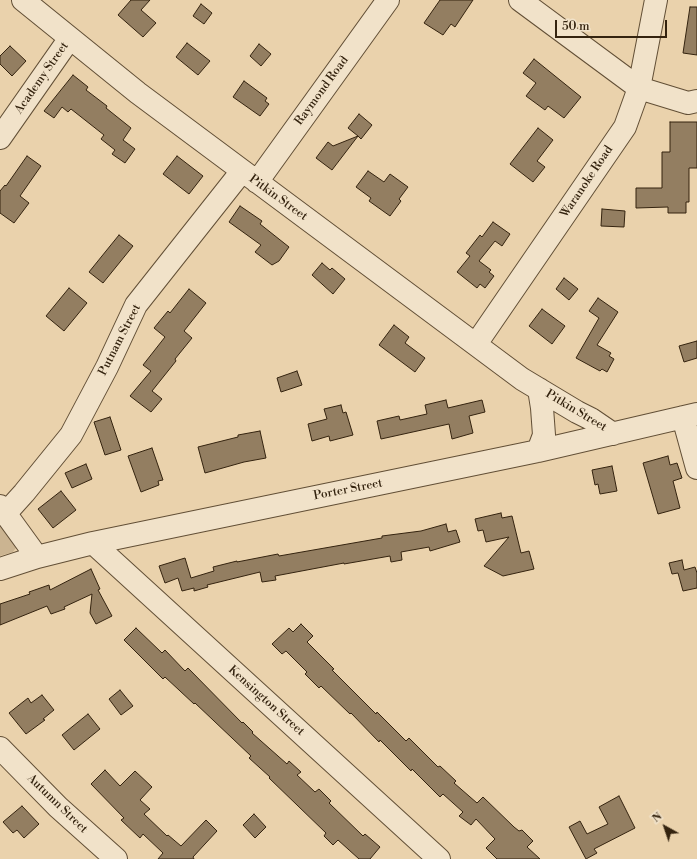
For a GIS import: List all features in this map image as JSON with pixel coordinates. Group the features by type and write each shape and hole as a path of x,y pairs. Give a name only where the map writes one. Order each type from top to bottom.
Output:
{"street":[{"name":"Pitkin Street","path":"23,0 138,93 522,378 591,419 613,434"},
{"name":"Raymond Road","path":"249,176 388,0"},
{"path":"520,0 639,88 688,103 697,101"},
{"name":"Waranoke Road","path":"476,344 625,127 639,88 656,0"},
{"name":"Academy Street","path":"0,138 70,38"},
{"name":"Putnam Street","path":"3,509 24,493 71,435 107,367 136,305 249,176"},
{"name":"Pitkin Street","path":"538,451 544,435 539,389"},
{"path":"690,415 697,468"},
{"name":"Porter Street","path":"0,569 37,557 93,543 538,451 690,415"},
{"path":"3,509 37,557"},
{"name":"Kensington Street","path":"93,543 439,859"},
{"name":"Autumn Street","path":"0,748 58,807 116,859"}],"shaded area":[{"path":"0,521 17,543 13,552 0,556"}],"building":[{"path":"131,0 150,0 141,10 156,23 143,37 118,15"},
{"path":"440,0 473,0 455,27 451,24 443,35 424,23"},
{"path":"201,4 212,13 204,24 193,16"},
{"path":"690,7 697,7 697,55 683,53"},
{"path":"187,43 210,61 198,75 176,57"},
{"path":"259,44 271,54 261,66 250,56"},
{"path":"10,46 26,61 12,76 0,64 0,56"},
{"path":"534,59 581,97 564,118 548,106 545,110 526,96 536,83 523,73"},
{"path":"73,75 88,87 86,90 107,106 106,108 131,128 123,140 135,149 125,163 112,154 115,150 101,139 104,135 71,109 68,112 62,107 54,118 44,111"},
{"path":"244,81 267,98 265,101 269,104 260,116 233,97"},
{"path":"359,114 372,125 361,139 348,128"},
{"path":"670,122 697,122 697,168 689,168 689,202 686,202 686,213 668,213 668,207 636,208 636,188 662,188 662,152 670,152"},
{"path":"538,128 553,140 537,161 545,167 533,182 510,164"},
{"path":"358,136 332,170 316,158 328,142 333,146"},
{"path":"27,156 41,166 20,196 29,203 14,223 0,213 0,191 5,185 6,186"},
{"path":"177,156 203,176 189,194 163,174"},
{"path":"368,171 384,182 390,174 408,187 399,199 401,201 390,216 369,201 371,198 356,187"},
{"path":"240,206 262,221 260,224 289,247 279,261 272,265 255,252 261,245 229,222"},
{"path":"602,209 625,211 624,227 601,226"},
{"path":"493,222 510,234 502,246 495,241 479,261 491,270 489,272 494,276 485,288 480,284 477,288 457,272 470,256 466,253 480,235 482,237"},
{"path":"119,235 133,246 103,283 89,272"},
{"path":"322,263 330,270 332,268 345,279 333,294 312,275"},
{"path":"564,278 578,289 569,300 556,289"},
{"path":"69,288 87,303 64,331 46,316"},
{"path":"189,289 206,303 184,331 192,338 152,391 162,399 151,412 130,396 151,371 143,365 165,337 154,328 168,311 170,313"},
{"path":"598,298 618,312 597,345 611,353 609,356 614,359 607,372 602,369 600,371 576,358 599,318 589,311"},
{"path":"542,309 565,326 552,344 529,326"},
{"path":"394,325 409,337 405,343 425,358 415,372 379,345"},
{"path":"697,341 697,358 684,362 679,346"},
{"path":"297,371 302,385 281,392 277,378"},
{"path":"446,400 448,408 482,400 485,412 469,416 473,433 452,439 449,424 381,439 377,421 399,416 400,420 427,414 425,405"},
{"path":"341,405 343,413 346,412 353,435 330,441 329,436 312,441 308,424 327,419 324,409"},
{"path":"110,417 121,450 105,455 94,422"},
{"path":"260,431 266,458 244,462 205,473 198,447 238,437 238,435"},
{"path":"152,448 163,480 158,481 159,485 141,492 128,456"},
{"path":"668,456 670,465 677,463 682,478 673,481 680,508 658,514 643,463"},
{"path":"86,464 92,479 72,488 65,473"},
{"path":"612,466 617,491 600,494 598,484 595,485 592,470"},
{"path":"61,491 76,510 53,528 38,509"},
{"path":"501,513 502,518 512,516 521,553 529,551 534,569 503,576 484,566 509,537 486,542 483,530 478,531 475,519"},
{"path":"446,524 448,532 456,530 460,542 430,551 429,547 401,552 402,560 391,562 390,556 344,563 275,576 276,580 262,582 260,572 207,585 208,587 194,591 194,588 182,591 178,578 165,583 159,566 185,558 191,578 214,571 213,567 237,561 278,554 279,556 382,538 382,536 421,531"},
{"path":"682,560 684,570 695,567 697,573 697,588 683,591 678,573 672,574 669,563"},
{"path":"91,569 100,589 98,590 112,616 96,624 90,613 92,594 64,607 65,609 51,614 47,606 0,625 0,604 30,594 29,592 49,585 50,590"},
{"path":"301,624 313,636 307,642 334,669 332,670 376,714 377,712 406,741 409,738 438,767 440,766 456,781 454,783 477,803 483,797 514,827 519,831 522,830 533,841 527,847 540,859 497,859 486,848 495,839 476,819 471,825 459,816 463,812 443,794 440,797 380,740 379,742 351,713 350,714 321,686 319,688 305,674 307,672 286,651 282,654 272,644 289,628 293,632"},
{"path":"136,628 162,653 165,650 185,671 188,668 242,723 243,722 253,732 252,733 287,764 289,761 301,772 297,775 315,792 319,789 331,801 329,803 363,836 365,834 380,847 370,859 359,859 338,840 333,845 324,836 326,833 249,758 251,756 195,703 194,704 165,677 163,679 124,640"},
{"path":"120,690 133,706 121,715 109,699"},
{"path":"42,695 54,710 43,719 45,720 26,734 9,713 28,698 31,703"},
{"path":"88,714 100,729 74,750 62,735"},
{"path":"105,770 120,786 135,771 152,787 140,800 150,809 144,814 167,836 168,835 181,846 206,820 217,831 193,857 194,859 158,859 163,853 143,834 140,838 121,820 124,818 91,784"},
{"path":"619,796 635,828 594,849 597,853 586,859 569,827 580,821 587,834 608,824 599,807"},
{"path":"22,806 39,824 24,838 17,830 13,833 3,822"},
{"path":"254,814 266,827 255,838 243,825"}]}
